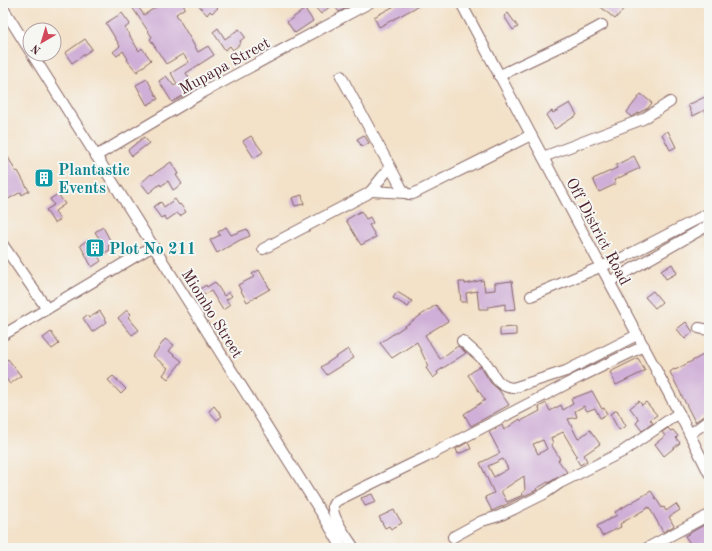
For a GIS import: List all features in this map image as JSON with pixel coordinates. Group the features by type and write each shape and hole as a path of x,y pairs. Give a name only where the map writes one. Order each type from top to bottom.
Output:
{"street":[{"name":"Mupapa Street","path":"96,156 202,93 369,3"},
{"name":"Off District Road","path":"461,3 644,346 709,473"},
{"path":"3,8 22,38"},
{"path":"499,76 602,25"},
{"name":"Miombo Street","path":"37,62 324,517 342,548"},
{"path":"341,76 390,167 406,193"},
{"path":"543,158 643,119 670,102"},
{"path":"371,191 406,193 409,195 413,194 531,135"},
{"path":"263,249 351,204 371,191 390,167"},
{"path":"531,296 624,257 709,214"},
{"path":"609,282 709,225"},
{"path":"3,245 47,309"},
{"path":"3,335 153,246"},
{"path":"462,341 486,363 500,384 513,388 571,369 637,335"},
{"path":"354,548 336,518 333,505 338,500 644,346"},
{"path":"453,537 482,520 499,516 544,494 560,483 622,452 679,413"},
{"path":"690,434 709,420"},
{"path":"647,548 709,515"}],"building":[{"path":"162,3 182,3 185,8 176,14 198,52 208,46 214,55 186,73 195,89 172,102 159,81 166,76 174,86 177,84 171,73 189,62 183,54 166,64 150,39 152,37 132,7 136,4 144,15"},
{"path":"197,3 213,3 218,8 212,13 210,11 207,15"},
{"path":"316,3 354,3 339,12 333,4 321,14 313,5"},
{"path":"400,3 424,3 379,27 374,17"},
{"path":"596,3 623,3 626,6 615,19"},
{"path":"305,9 313,21 295,33 287,22"},
{"path":"122,13 130,24 125,28 139,51 142,48 151,60 137,72 127,60 128,59 123,51 117,56 113,52 120,46 106,23"},
{"path":"508,13 518,27 513,30 504,16"},
{"path":"218,28 225,39 239,29 245,37 233,50 230,46 225,50 213,32"},
{"path":"85,39 92,49 72,63 65,53"},
{"path":"147,79 158,99 147,105 136,85"},
{"path":"641,94 652,103 648,108 631,117 627,112"},
{"path":"709,95 709,119 705,110 693,116 688,105"},
{"path":"570,103 577,115 555,129 546,115 552,111 553,113"},
{"path":"668,131 676,147 670,150 662,134"},
{"path":"364,135 369,143 362,147 357,139"},
{"path":"251,136 263,152 254,158 243,141"},
{"path":"144,137 149,143 132,156 128,150"},
{"path":"634,156 640,168 614,180 616,184 599,192 593,179 617,168 616,165"},
{"path":"8,157 29,191 22,195 21,192 3,202 3,194 8,191 3,182 3,159"},
{"path":"171,162 178,174 176,175 182,184 173,190 168,181 161,186 160,184 149,193 141,183 151,174 152,175"},
{"path":"58,194 65,204 55,211 60,220 54,223 46,210 54,205 50,199"},
{"path":"302,195 304,204 295,206 292,198"},
{"path":"175,199 186,212 180,216 177,213 167,220 164,216 161,218 153,207 161,202 164,207"},
{"path":"361,211 366,219 370,217 373,223 369,225 376,237 361,245 346,220"},
{"name":"Plot No 211","path":"103,227 112,244 108,246 110,250 98,256 101,261 92,267 80,245 88,240 90,244 99,238 95,232"},
{"path":"226,227 231,235 247,229 250,236 217,253 210,240 220,235 218,232"},
{"path":"672,264 677,273 666,279 661,271"},
{"path":"259,270 270,289 247,302 238,285 254,277 252,274"},
{"path":"483,280 485,291 495,290 495,283 512,281 516,309 505,310 505,304 488,307 488,309 479,309 477,291 466,293 467,302 461,302 459,282 465,282 465,284"},
{"path":"215,282 224,296 229,292 232,296 226,300 230,305 223,310 211,291 204,295 200,289"},
{"path":"653,291 662,302 655,308 645,297"},
{"path":"397,292 412,301 408,307 393,298"},
{"path":"436,305 448,321 425,335 440,359 458,346 466,353 437,372 438,374 433,378 426,368 428,366 417,342 392,358 380,343"},
{"path":"127,310 131,314 128,317 139,330 132,335 118,318"},
{"path":"100,311 107,322 92,332 83,318 87,315 89,318"},
{"path":"686,322 693,332 685,339 677,329"},
{"path":"516,327 516,335 500,336 500,328"},
{"path":"51,332 59,344 52,349 43,338"},
{"path":"165,339 174,345 169,351 182,361 168,379 163,375 168,368 153,356"},
{"path":"348,349 354,358 327,375 321,367"},
{"path":"709,352 709,414 695,422 670,372"},
{"path":"638,358 645,371 616,385 610,372"},
{"path":"8,359 21,376 10,384 3,375 3,363"},
{"path":"480,366 491,383 499,390 509,405 471,426 464,414 485,400 468,375"},
{"path":"113,376 126,389 121,394 108,380"},
{"path":"592,391 602,409 604,408 607,414 600,418 595,408 587,411 584,406 575,411 577,417 568,419 578,439 590,430 600,444 584,455 587,461 580,465 575,457 577,456 563,432 551,438 553,443 551,444 560,459 558,460 567,472 536,489 537,490 492,511 485,497 494,493 480,463 500,453 489,432 502,425 504,430 520,419 521,421 540,411 539,407 546,403 550,411 561,405 563,410 573,404 571,399","holes":["543,440 547,449 538,454 533,444","503,459 508,469 494,477 488,466","524,476 525,491 522,493 523,495 507,502 501,491"]},
{"path":"639,401 642,405 646,402 657,415 650,420 653,423 642,431 636,423 639,420 630,408"},
{"path":"214,406 222,416 217,420 209,411"},
{"path":"617,410 626,426 619,430 610,414"},
{"path":"668,428 671,431 673,430 678,436 676,438 680,443 664,456 655,444 665,436 662,432"},
{"path":"468,442 471,449 458,454 456,449"},
{"path":"651,491 662,508 664,507 666,511 676,504 680,510 669,517 674,526 663,532 649,507 620,524 621,527 602,536 597,526 617,515 615,512"},
{"path":"372,494 376,502 365,506 361,498"},
{"path":"394,510 402,523 391,529 389,526 385,528 379,517"},
{"path":"709,522 709,548 693,548 685,536"}],"place":[{"name":"Plantastic Events","path":"44,178"},
{"name":"Plot No 211","path":"95,248"}]}
